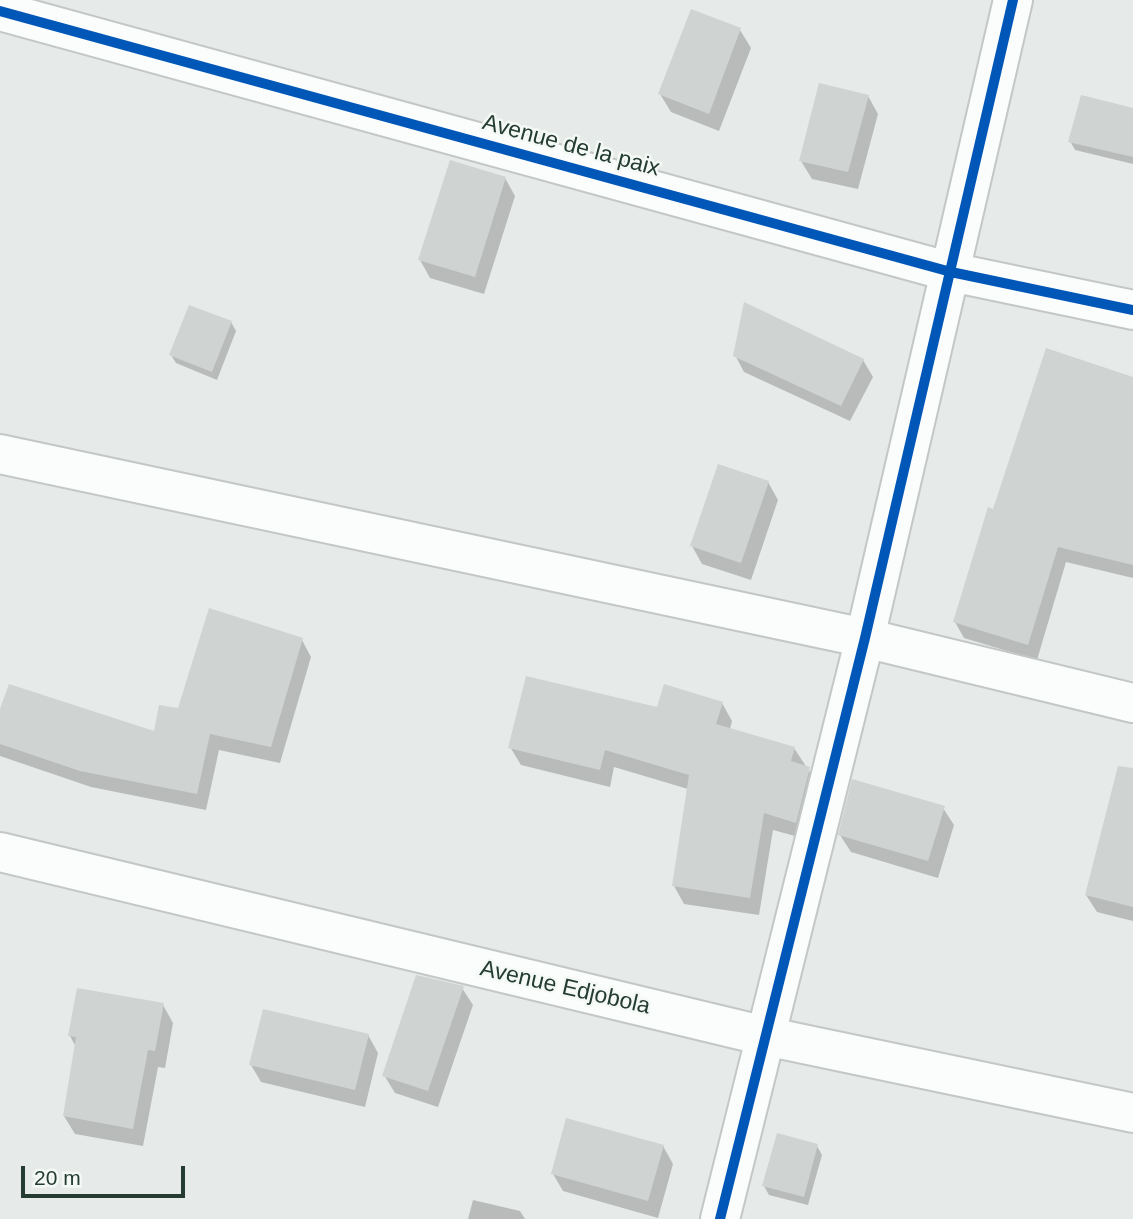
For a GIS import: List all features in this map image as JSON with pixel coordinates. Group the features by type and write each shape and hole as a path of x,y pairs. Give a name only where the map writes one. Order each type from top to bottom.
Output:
{"street":[{"path":"720,1219 865,638 1013,0"},
{"name":"Avenue de la paix","path":"0,11 951,272 1133,310"},
{"path":"0,454 865,638 1133,703"},
{"name":"Avenue Edjobola","path":"0,852 765,1036 1133,1113"}],"building":[{"path":"691,9 741,28 709,114 658,94"},
{"path":"819,83 869,95 848,172 799,161"},
{"path":"1081,95 1133,108 1133,157 1068,142"},
{"path":"450,160 506,177 475,277 418,260"},
{"path":"744,302 864,359 841,406 733,356"},
{"path":"189,305 232,321 212,372 169,355"},
{"path":"1046,348 1133,377 1133,565 1058,547 1028,645 953,622 988,507 993,509"},
{"path":"718,464 769,481 741,563 690,546"},
{"path":"209,608 303,638 271,747 210,734 197,794 80,771 0,744 0,709 9,684 154,731 159,705 178,708"},
{"path":"526,676 657,707 664,684 723,702 716,724 795,747 791,761 810,767 796,823 764,813 750,898 672,886 689,775 605,750 600,770 508,748"},
{"path":"1118,766 1133,768 1133,907 1085,895"},
{"path":"852,779 945,806 928,861 838,835"},
{"path":"416,975 464,986 428,1091 382,1076"},
{"path":"77,988 164,1003 155,1051 148,1050 133,1129 63,1116 76,1037 68,1036"},
{"path":"263,1009 369,1034 355,1090 249,1065"},
{"path":"566,1118 664,1145 648,1201 551,1174"},
{"path":"777,1133 818,1144 804,1197 762,1186"}],"cycle path":[{"path":"720,1219 865,638 1013,0"},
{"path":"0,11 951,272 1133,310"}]}
